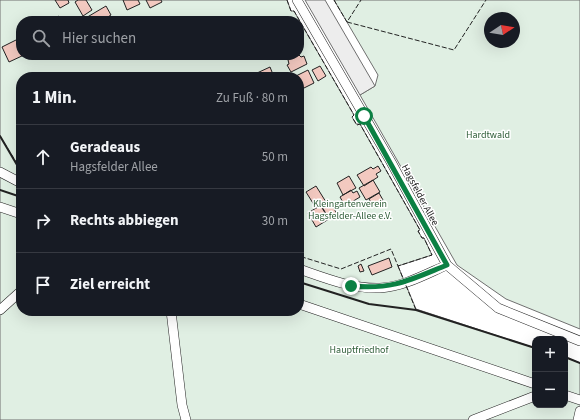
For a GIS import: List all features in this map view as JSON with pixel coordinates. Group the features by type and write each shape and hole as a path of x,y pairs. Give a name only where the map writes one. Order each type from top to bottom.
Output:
{"lane":[{"name":"Hagsfelder Allee","path":"297,0 391,162 447,265 498,308 580,341"},
{"path":"0,172 16,180"},
{"path":"0,208 16,213"},
{"path":"304,271 351,286 381,288 405,282 447,265"},
{"path":"0,310 16,296"},
{"path":"304,306 532,383"},
{"path":"172,316 186,420"},
{"path":"568,396 580,400"},
{"path":"473,420 532,397"},
{"path":"578,420 580,410"}],"green space":[{"name":"Hauptfriedhof","path":"0,0 287,0 291,11 294,11 297,16 16,16 16,60 304,60 304,28 354,115 352,117 356,124 360,124 420,230 418,231 422,238 424,238 432,255 398,266 416,309 532,347 532,408 568,408 568,358 580,363 580,420 0,420"},
{"name":"Hardtwald","path":"334,0 580,0 580,329 506,299 457,265 360,95 375,86 378,75"}],"shaded area":[{"path":"305,0 325,0 375,86 360,95"}],"building":[{"path":"55,0 68,0 69,3 60,8"},
{"path":"78,0 86,0 92,10 83,16 75,2"},
{"path":"123,0 138,0 140,4 127,10"},
{"path":"146,0 161,0 162,2 150,8"},
{"path":"106,6 111,15 109,16 89,16"},
{"path":"16,40 16,59 9,62 2,47"},
{"path":"304,56 307,64 291,72 287,65 289,64 288,60 304,60"},
{"path":"320,66 326,76 318,81 312,70"},
{"path":"270,67 272,72 259,72"},
{"path":"308,70 314,83 304,88 304,72"},
{"path":"378,166 381,171 376,174 378,177 364,186 357,175 371,167 373,169"},
{"path":"349,176 356,188 343,195 337,183"},
{"path":"373,180 380,192 366,200 359,188"},
{"path":"316,186 326,202 316,208 306,192"},
{"path":"351,190 353,193 357,191 360,197 345,206 340,197"},
{"path":"379,193 383,200 373,206 369,199"},
{"path":"331,203 337,214 329,219 322,208"},
{"path":"321,205 329,219 316,227 308,213"},
{"path":"389,258 392,267 372,275 368,266"},
{"path":"361,264 364,271 360,272 358,266"}],"fence":[{"path":"287,0 291,11 294,11 297,16"},
{"path":"334,0 347,22 361,0"},
{"path":"347,22 454,50 486,0"},
{"path":"304,28 354,115 352,117 357,125 360,124 420,230 418,231 422,238 424,238 432,255 398,266 391,249 341,269 304,258"},
{"path":"0,136 16,162"},
{"path":"398,266 416,310"}],"wall":[{"path":"0,136 16,163"},
{"path":"0,190 16,195"},
{"path":"304,284 369,304 416,310 532,347"},
{"path":"568,358 580,363"}],"route":[{"path":"351,286 381,288 405,282 447,265 391,162 364,116"}],"park label":[{"name":"Kleingartenverein Hagsfelder-Allee e.V.","path":"350,210"}]}
